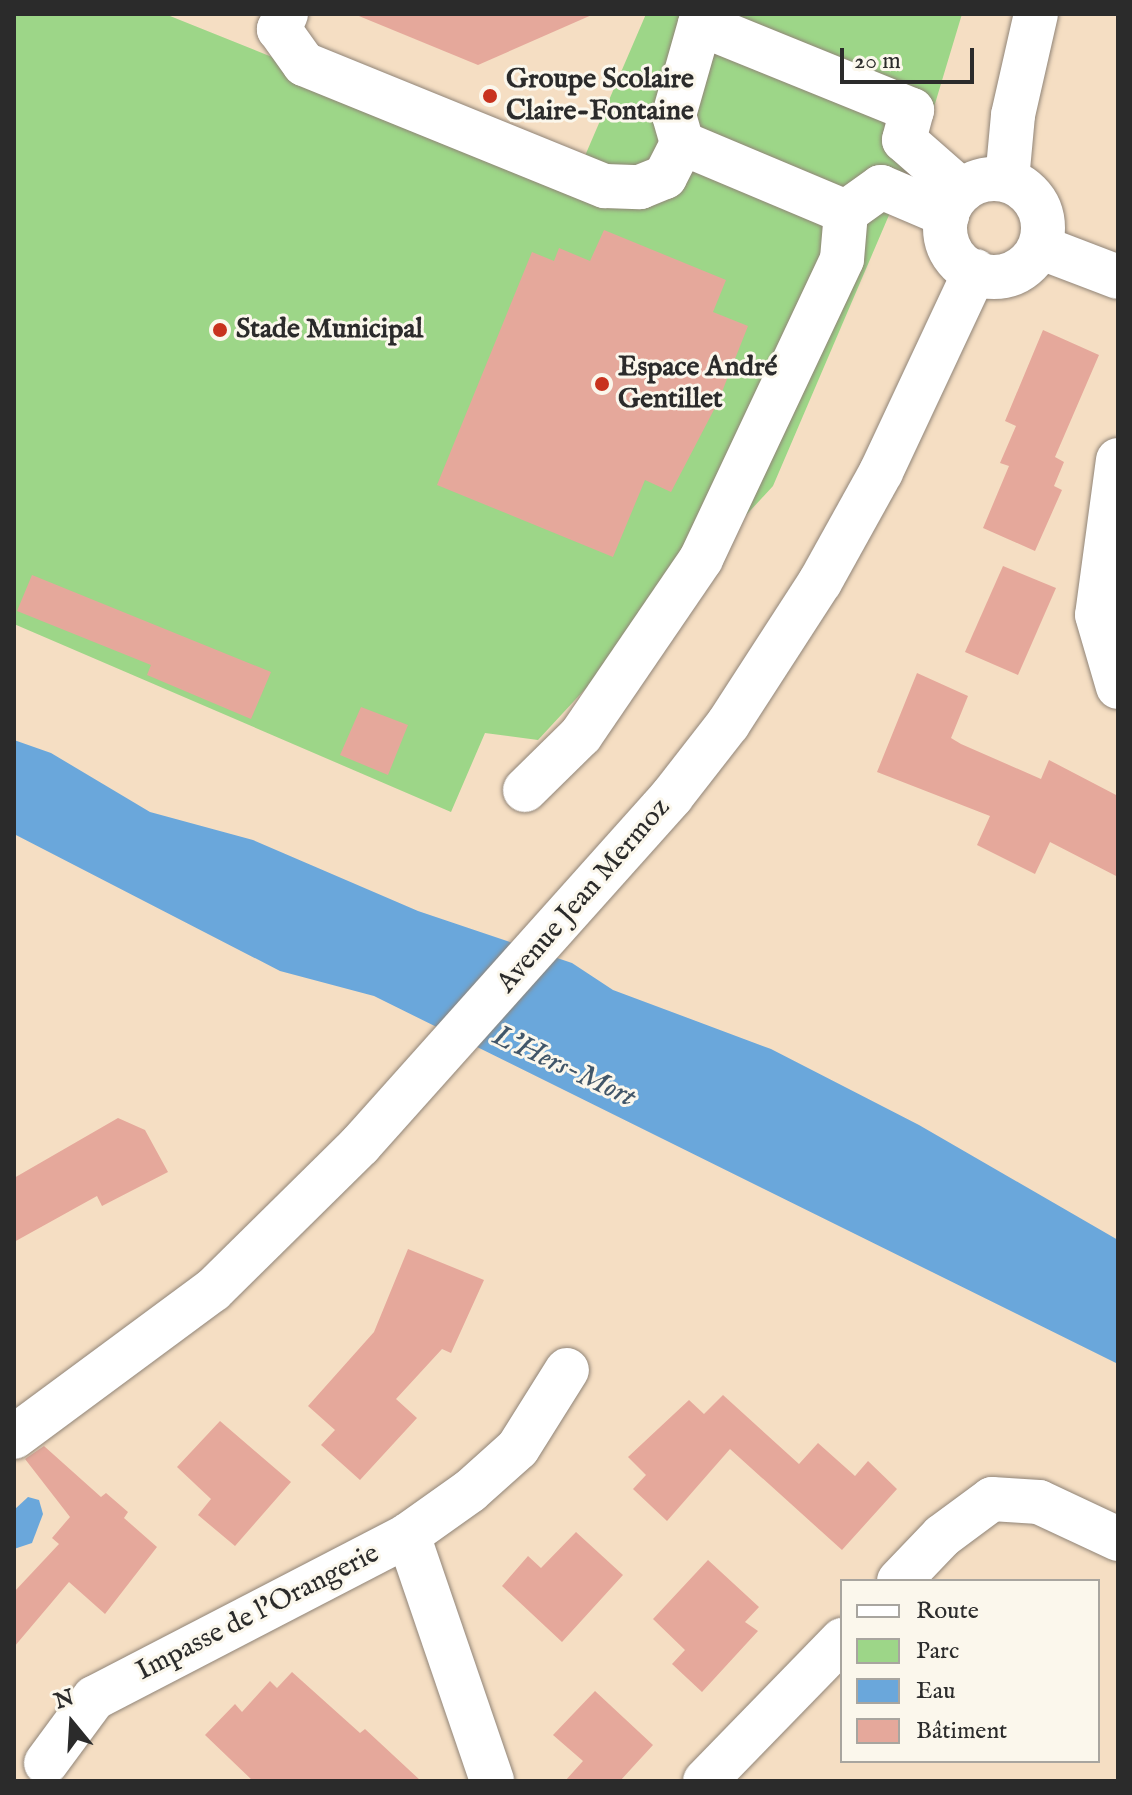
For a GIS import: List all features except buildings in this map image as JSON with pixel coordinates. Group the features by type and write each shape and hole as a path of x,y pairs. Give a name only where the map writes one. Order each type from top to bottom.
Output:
{"street":[{"path":"286,14 279,29 304,64 605,186 640,187 665,177 682,143 674,115 700,24 912,110 904,140 881,187 846,212 842,259 701,559 581,735 525,790"},
{"path":"1007,180 1013,115 1036,14"},
{"path":"904,140 954,203"},
{"path":"682,143 846,212"},
{"path":"1007,180 1030,193 1042,217 1042,248 1016,272 996,277 975,271 950,250 954,203 976,182 1007,180"},
{"path":"881,187 954,203"},
{"path":"1042,248 1118,277"},
{"name":"Avenue Jean Mermoz","path":"14,1437 213,1290 360,1145 616,864 728,724 820,582 881,472 975,271"},
{"path":"1118,460 1097,615 1118,687"},
{"name":"Impasse de l'Orangerie","path":"46,1763 94,1698 408,1535 518,1448 567,1370"},
{"path":"901,1579 942,1536 992,1499 1039,1502 1118,1539"},
{"name":"Impasse de l'Orangerie","path":"408,1535 492,1781"},
{"path":"705,1781 840,1642"}],"green space":[{"path":"14,14 165,14 575,179 646,14 962,14 931,117 773,486 538,740 485,733 451,812 14,624"}],"water":[{"name":"L'Hers-Mort","path":"14,740 51,753 150,812 253,840 418,911 572,963 613,990 771,1049 919,1125 1118,1240 1118,1364 374,996 280,971 14,834"},
{"path":"28,1497 39,1500 43,1514 32,1543 14,1549 14,1510"}],"place":[{"name":"Groupe Scolaire Claire-Fontaine","path":"490,96"},
{"name":"Stade Municipal","path":"220,330"},
{"name":"Espace André Gentillet","path":"602,384"}]}
